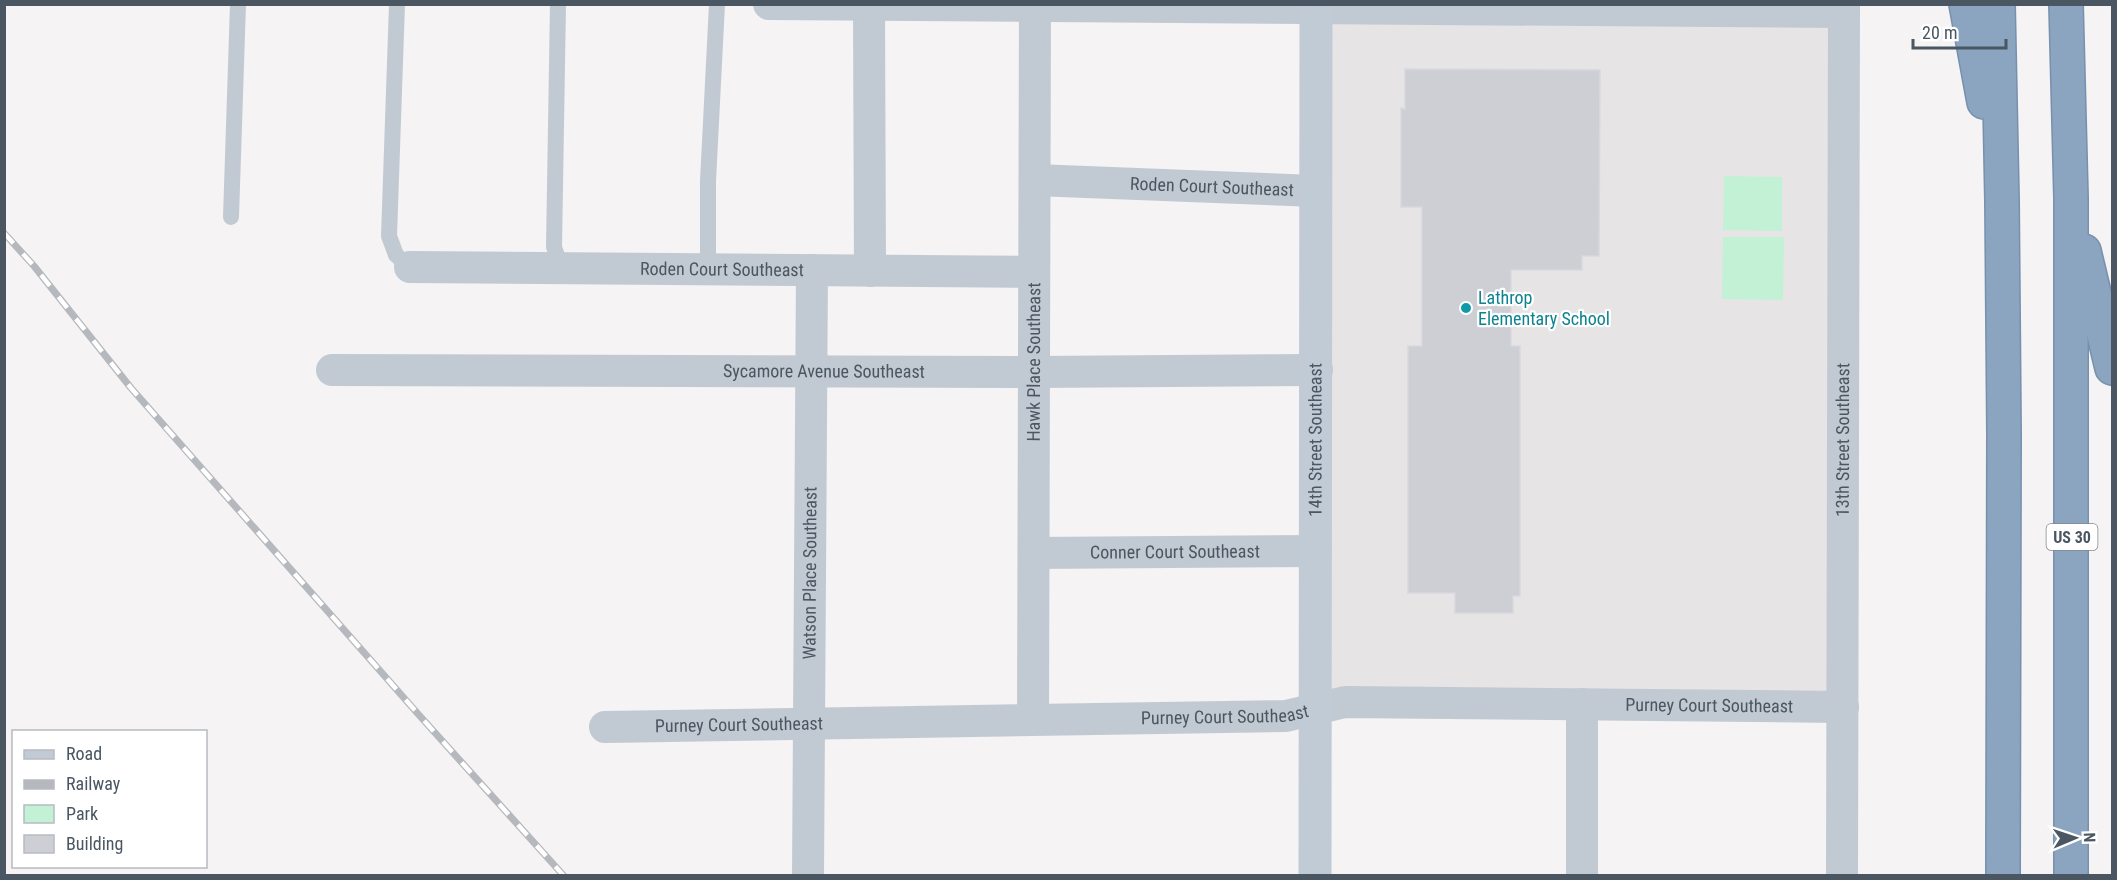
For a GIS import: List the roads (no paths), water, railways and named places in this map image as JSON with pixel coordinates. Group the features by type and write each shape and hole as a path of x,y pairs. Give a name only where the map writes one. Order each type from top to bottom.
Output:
{"highway":[{"path":"1966,4 2002,201"},
{"path":"1998,4 2004,421 2003,876"},
{"name":"US 30","path":"2066,4 2071,198 2072,876"},
{"path":"2071,198 2112,368"}],"street":[{"path":"769,4 1844,8"},
{"path":"855,5 870,271"},
{"name":"Hawk Place Southeast","path":"1033,719 1035,6"},
{"name":"14th Street Southeast","path":"1315,876 1316,7"},
{"name":"13th Street Southeast","path":"1842,876 1844,8"},
{"name":"Roden Court Southeast","path":"1035,180 1316,191"},
{"name":"Roden Court Southeast","path":"410,267 1034,272"},
{"name":"Watson Place Southeast","path":"808,876 812,270"},
{"name":"Sycamore Avenue Southeast","path":"332,370 1034,372 1317,370"},
{"name":"Conner Court Southeast","path":"1034,553 1316,551"},
{"name":"Purney Court Southeast","path":"605,727 1286,716 1345,702 1843,707"},
{"path":"1582,704 1582,876"}],"lane":[{"path":"231,218 238,4"},
{"path":"397,4 390,236 399,259 410,267"},
{"path":"558,4 554,246 558,259 567,268"},
{"path":"708,269 708,182 717,4"}],"railway":[{"path":"4,233 34,266 131,388 564,876"}],"place":[{"name":"Lathrop Elementary School","path":"1466,308"}]}
